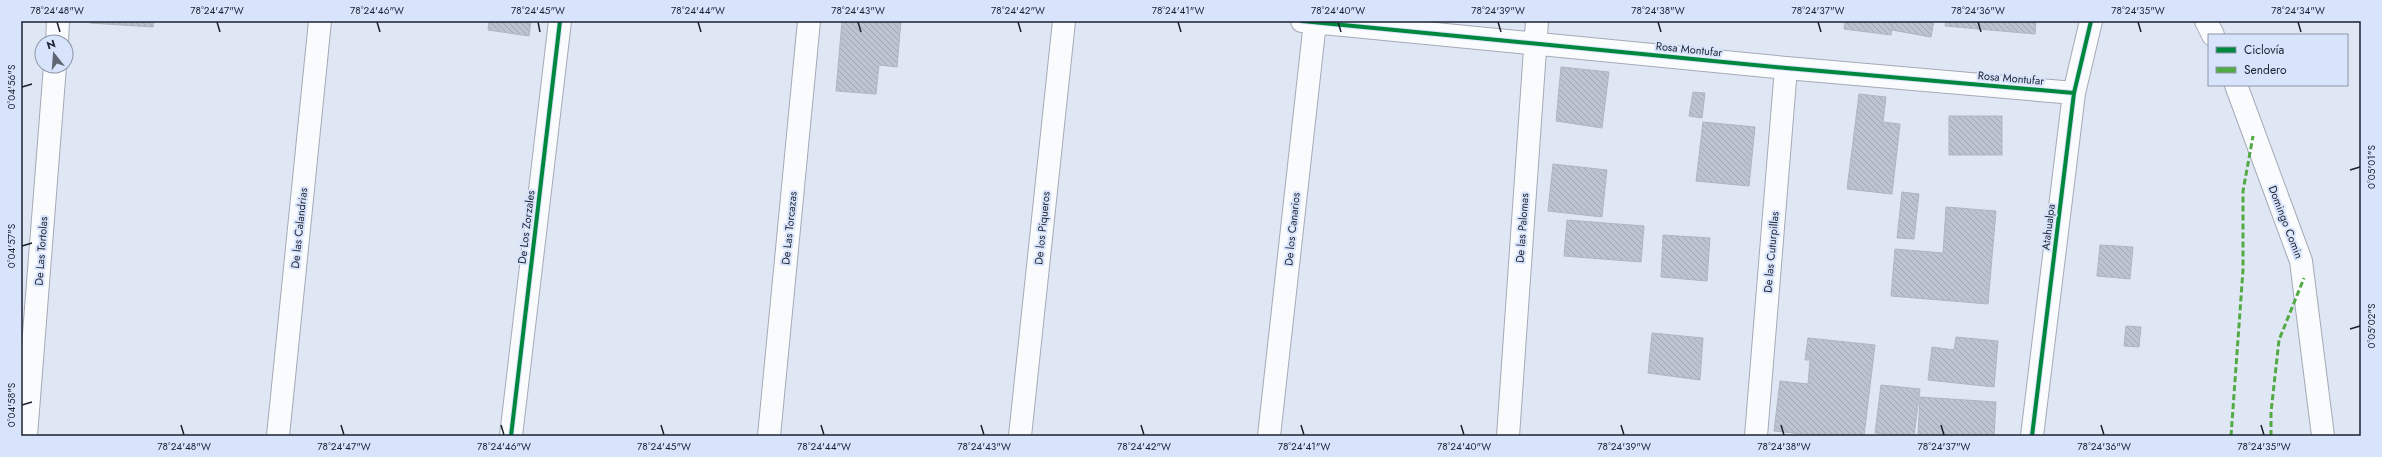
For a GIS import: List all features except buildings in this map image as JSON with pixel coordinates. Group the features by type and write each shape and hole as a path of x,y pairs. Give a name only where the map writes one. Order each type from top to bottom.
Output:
{"street":[{"path":"57,34 58,21"},
{"name":"De las Calandrias","path":"278,436 320,21"},
{"name":"De Los Zorzales","path":"511,436 560,21"},
{"name":"De Las Torcazas","path":"769,436 809,21"},
{"name":"De los Piqueros","path":"1020,436 1064,21"},
{"name":"De las Palomas","path":"1508,436 1537,21"},
{"name":"Atahualpa","path":"2032,436 2074,93 2091,21"},
{"path":"2206,21 2212,34"},
{"name":"Rosa Montufar","path":"1308,22 1786,68 2074,93"},
{"name":"De los Canarios","path":"1269,436 1308,22"},
{"name":"De las Cuturpillas","path":"1756,436 1786,68"},
{"name":"De Las Tortolas","path":"26,436 54,74"},
{"name":"Domingo Comin","path":"2236,86 2301,261 2323,436"}],"marked path":[{"path":"2231,436 2243,270 2243,191 2253,136"},
{"path":"2271,436 2271,412 2279,340 2304,278"}],"cycle path":[{"path":"511,436 560,21"},
{"path":"1302,21 1786,68 2074,93"},
{"path":"2032,436 2074,93 2091,21"}]}
